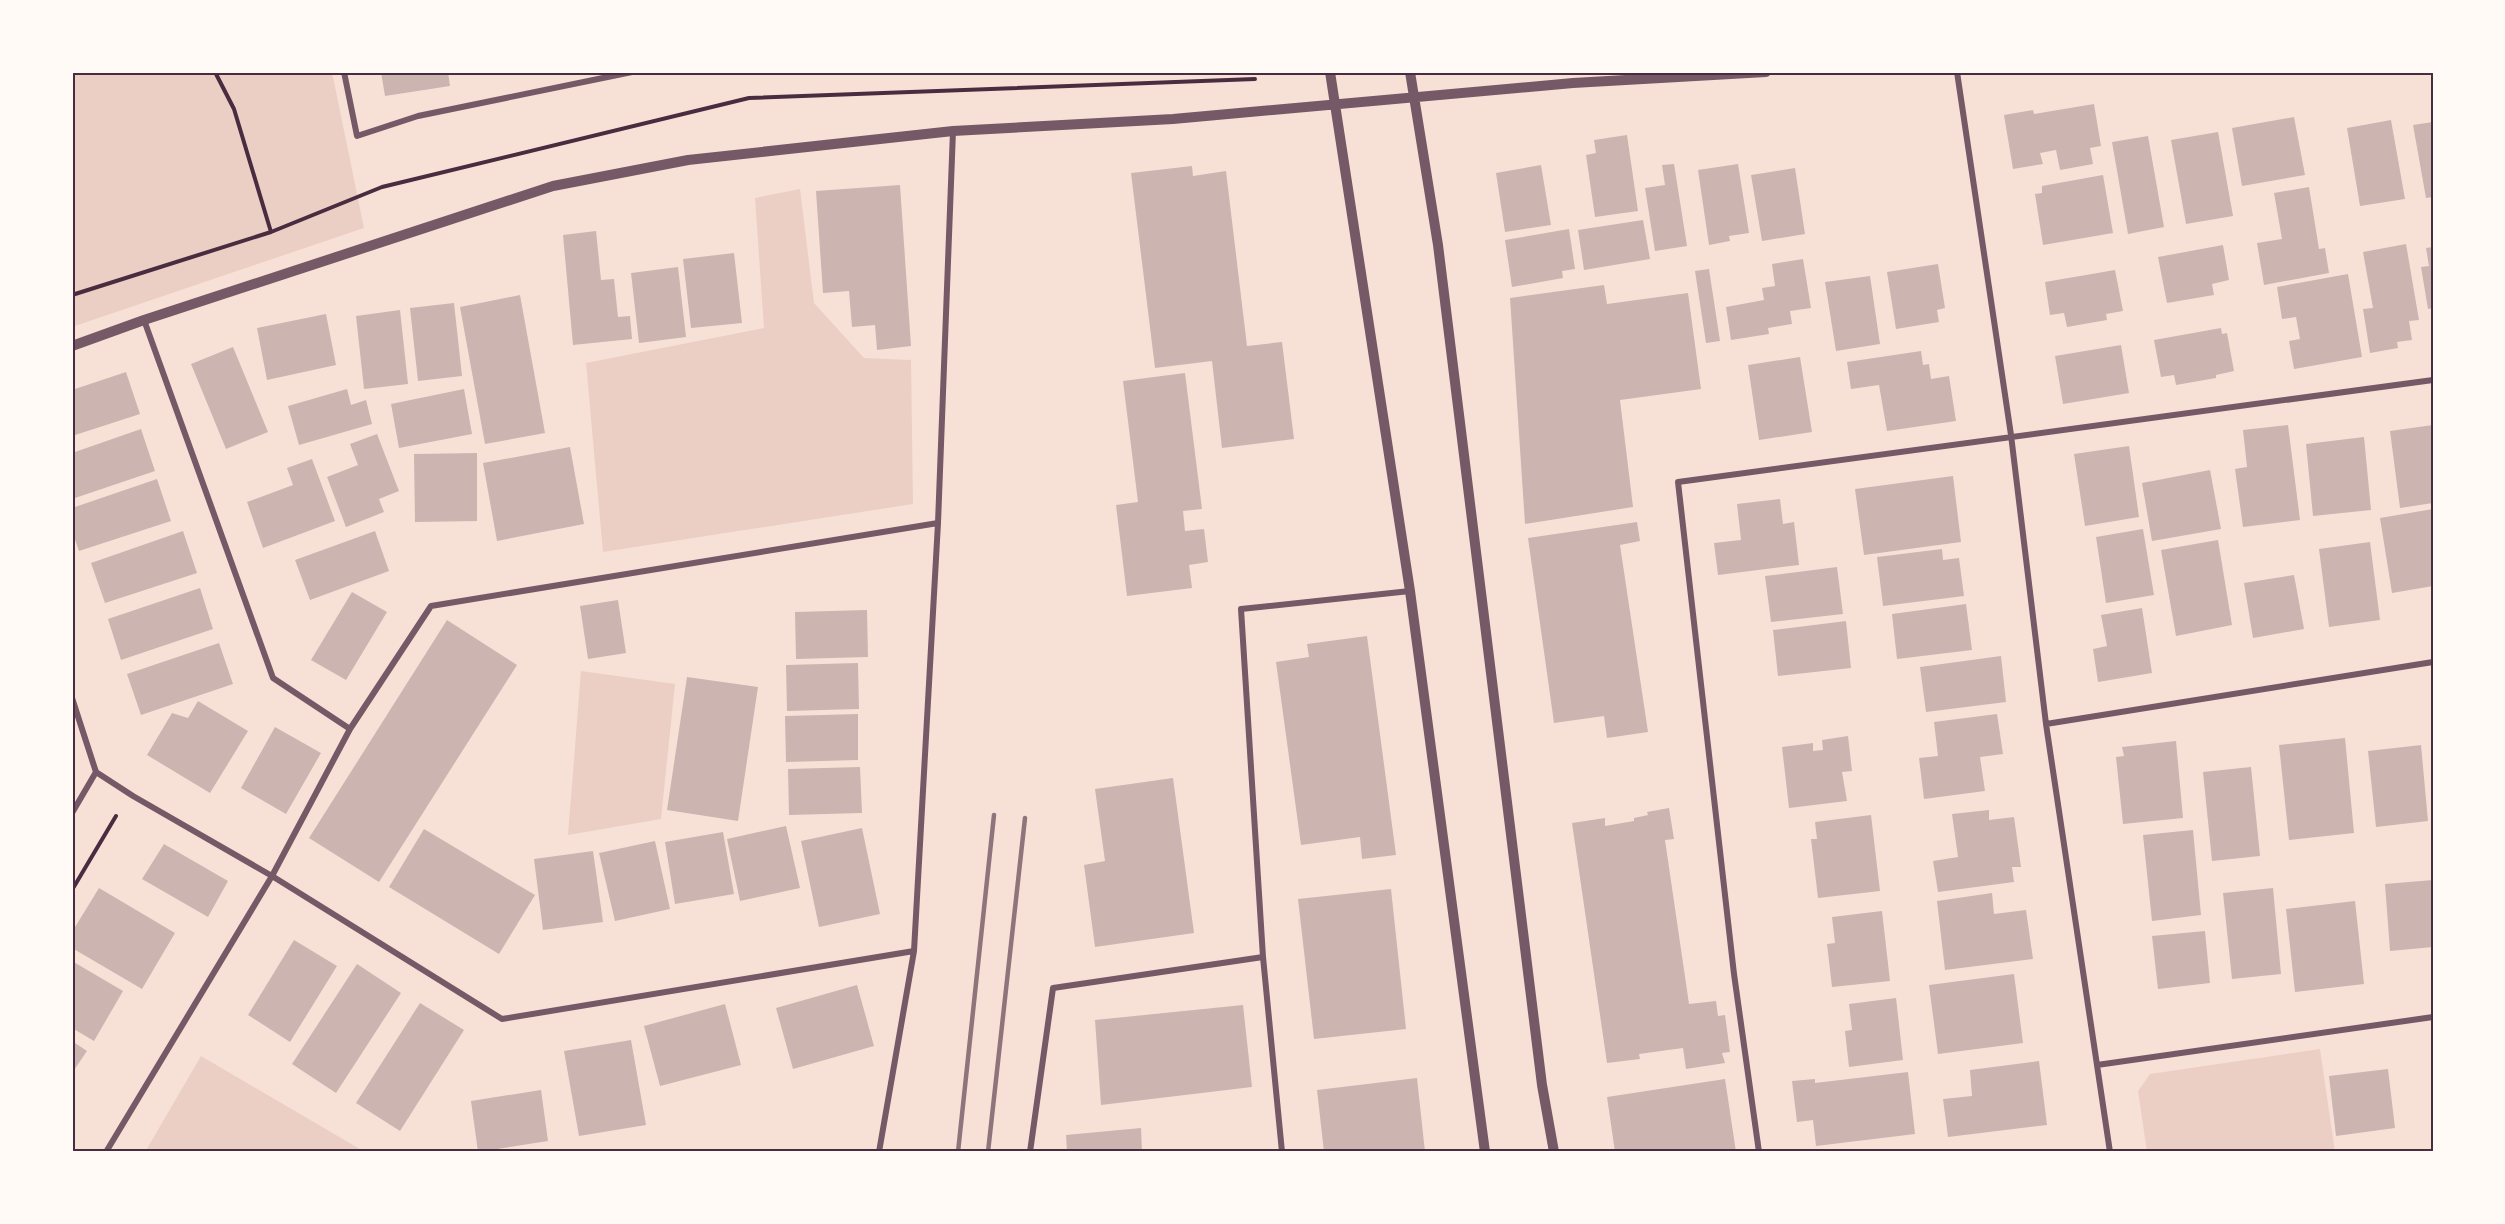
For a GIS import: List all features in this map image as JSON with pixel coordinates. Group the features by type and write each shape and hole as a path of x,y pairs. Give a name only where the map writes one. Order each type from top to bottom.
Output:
{"street":[{"path":"344,72 357,136 418,116 632,72"},
{"path":"1330,72 1410,591 1485,1152"},
{"path":"1410,72 1438,245 1542,1085 1554,1152"},
{"path":"72,346 144,320 553,186 688,160 953,131 1173,119 1573,83 1766,72"},
{"path":"1957,72 2011,435 2046,724 2110,1152"},
{"path":"879,1152 914,951 938,523 953,131"},
{"path":"144,320 273,678 350,729"},
{"path":"1759,1152 1734,974 1678,482 2011,435 2395,387 2433,380"},
{"path":"106,1152 272,876 350,729 432,606 938,523"},
{"path":"1282,1152 1263,957 1241,609 1410,591"},
{"path":"2046,724 2433,662"},
{"path":"72,699 96,772 133,796 272,876 502,1019 914,951"},
{"path":"72,813 96,772"},
{"path":"1030,1152 1053,988 1263,957"},
{"path":"2097,1065 2433,1017"}],"path":[{"path":"215,72 234,109 271,232"},
{"path":"984,91 1265,79"},
{"path":"72,890 114,818 133,796"}],"shaded area":[{"path":"72,72 332,72 364,228 72,327"},
{"path":"800,189 814,303 864,358 911,360 913,504 603,552 586,363 764,328 755,198"},
{"path":"581,671 675,684 661,819 568,835"},
{"path":"2320,1049 2335,1152 2147,1152 2138,1091 2150,1074"},
{"path":"201,1056 365,1152 145,1152"}],"building":[{"path":"381,72 448,72 450,86 385,96"},
{"path":"2094,104 2101,146 2090,148 2093,164 2060,170 2056,150 2040,153 2043,164 2013,169 2004,115 2033,110 2034,114"},
{"path":"2294,117 2305,175 2242,186 2232,128"},
{"path":"2391,120 2405,199 2360,206 2347,128"},
{"path":"2433,122 2433,197 2426,198 2413,125"},
{"path":"2218,132 2233,216 2186,224 2171,140"},
{"path":"1627,135 1638,211 1595,217 1586,155 1596,153 1594,140"},
{"path":"2148,136 2164,227 2128,234 2112,142"},
{"path":"1674,164 1687,246 1655,251 1645,188 1665,185 1662,165"},
{"path":"1738,164 1749,233 1729,236 1730,241 1709,245 1698,170"},
{"path":"1541,165 1551,225 1505,232 1496,173"},
{"path":"1192,166 1193,176 1226,171 1247,346 1282,342 1294,439 1222,448 1212,361 1155,368 1131,173"},
{"path":"1795,168 1805,234 1762,241 1751,175"},
{"path":"2103,175 2113,233 2043,245 2035,194 2042,193 2042,186"},
{"path":"900,185 911,346 877,350 875,325 852,327 849,291 823,293 816,191"},
{"path":"2309,187 2319,249 2325,248 2329,273 2264,285 2257,243 2282,239 2274,193"},
{"path":"1643,220 1650,259 1584,270 1578,230"},
{"path":"1569,229 1575,269 1562,271 1563,278 1512,287 1505,240"},
{"path":"596,231 601,280 614,279 618,317 630,316 632,339 573,345 563,235"},
{"path":"2406,244 2419,320 2409,321 2412,340 2397,342 2398,348 2370,353 2363,309 2373,308 2363,252"},
{"path":"2223,245 2229,280 2212,284 2214,295 2167,303 2158,257"},
{"path":"2433,247 2433,308 2428,309 2421,267 2429,266 2426,248"},
{"path":"734,253 742,323 691,328 683,259"},
{"path":"1803,259 1811,308 1790,311 1792,324 1768,328 1769,334 1731,340 1726,307 1764,300 1762,288 1775,286 1772,264"},
{"path":"1938,264 1945,308 1937,310 1939,322 1896,329 1887,272"},
{"path":"678,267 686,337 639,343 631,273"},
{"path":"1709,269 1720,341 1706,343 1695,271"},
{"path":"2115,270 2123,311 2106,314 2107,320 2067,327 2064,313 2050,315 2045,282"},
{"path":"2348,274 2362,357 2294,369 2289,341 2300,339 2296,317 2282,319 2277,287"},
{"path":"1870,276 1880,344 1836,351 1825,282"},
{"path":"1604,285 1607,304 1688,293 1701,389 1620,400 1633,507 1525,524 1510,298"},
{"path":"520,295 545,433 485,444 460,307"},
{"path":"454,303 462,376 418,381 410,308"},
{"path":"400,310 408,384 364,389 356,316"},
{"path":"326,314 336,365 267,380 257,328"},
{"path":"2221,328 2222,334 2227,333 2234,371 2216,375 2216,378 2176,385 2174,375 2161,377 2154,340"},
{"path":"2121,345 2129,393 2063,404 2055,356"},
{"path":"233,347 268,432 226,449 191,364"},
{"path":"1921,351 1923,365 1929,364 1931,379 1949,376 1956,421 1887,431 1879,385 1851,389 1847,362"},
{"path":"1800,357 1812,432 1759,440 1748,365"},
{"path":"126,372 140,414 72,436 72,390"},
{"path":"1185,373 1202,509 1183,511 1185,531 1204,529 1208,562 1189,565 1192,588 1127,596 1116,505 1138,502 1123,381"},
{"path":"347,389 351,405 366,400 372,424 299,445 288,406"},
{"path":"464,389 472,434 399,448 391,404"},
{"path":"2288,425 2300,520 2243,527 2235,469 2247,467 2243,430"},
{"path":"2433,425 2433,503 2400,508 2390,431"},
{"path":"141,429 155,471 72,499 72,453"},
{"path":"377,434 399,491 379,499 384,512 346,527 327,477 358,465 350,444"},
{"path":"2364,437 2371,510 2313,516 2306,444"},
{"path":"2129,446 2139,517 2085,526 2074,454"},
{"path":"570,447 584,524 497,541 483,463"},
{"path":"477,453 477,521 415,522 414,454"},
{"path":"312,459 335,521 263,548 247,502 293,485 287,468"},
{"path":"2210,470 2221,529 2152,541 2142,483"},
{"path":"1953,476 1961,542 1864,555 1855,489"},
{"path":"157,479 171,521 79,551 72,531 72,508"},
{"path":"1780,499 1783,524 1794,522 1799,565 1718,575 1714,543 1741,540 1737,504"},
{"path":"2433,509 2433,586 2392,593 2380,518"},
{"path":"1637,522 1640,541 1620,545 1648,732 1607,738 1604,716 1554,723 1528,538"},
{"path":"2143,529 2154,595 2106,603 2096,537"},
{"path":"183,531 197,573 105,603 91,563"},
{"path":"375,531 389,571 310,600 295,560"},
{"path":"2218,540 2232,625 2176,636 2161,550"},
{"path":"2370,542 2380,620 2329,627 2319,549"},
{"path":"1942,549 1943,560 1959,558 1964,596 1883,606 1877,557"},
{"path":"1837,567 1843,614 1771,622 1765,576"},
{"path":"2294,575 2304,629 2253,638 2244,583"},
{"path":"200,588 213,629 121,660 108,619"},
{"path":"352,592 387,612 346,680 311,660"},
{"path":"618,600 626,653 588,659 580,606"},
{"path":"1966,604 1972,650 1897,659 1892,614"},
{"path":"2142,608 2152,673 2098,682 2093,649 2107,646 2101,615"},
{"path":"867,610 868,657 796,659 795,612"},
{"path":"447,620 517,665 379,882 309,838"},
{"path":"1846,621 1851,668 1778,676 1773,630"},
{"path":"1367,636 1396,855 1362,859 1360,837 1301,845 1276,662 1309,657 1307,644"},
{"path":"219,643 233,684 141,715 127,674"},
{"path":"2001,656 2006,702 1926,712 1920,667"},
{"path":"858,663 859,709 787,711 786,665"},
{"path":"687,677 758,687 738,821 667,810"},
{"path":"198,701 248,731 210,793 147,755 172,713 188,718"},
{"path":"858,714 858,760 786,762 785,716"},
{"path":"1997,714 2003,754 1980,757 1985,791 1924,799 1919,758 1938,756 1934,722"},
{"path":"275,727 321,753 286,814 241,788"},
{"path":"1848,736 1852,771 1842,772 1847,801 1789,808 1782,747 1813,743 1813,751 1823,750 1822,740"},
{"path":"2345,738 2354,833 2289,840 2279,745"},
{"path":"2176,741 2183,818 2123,824 2116,757 2124,756 2122,747"},
{"path":"2421,745 2428,821 2376,827 2368,751"},
{"path":"860,767 862,813 789,815 788,769"},
{"path":"2251,767 2260,856 2212,861 2203,772"},
{"path":"1173,778 1194,933 1095,947 1084,865 1105,861 1095,789"},
{"path":"1669,808 1674,839 1665,840 1689,1004 1716,1001 1718,1016 1725,1015 1730,1052 1722,1053 1725,1063 1686,1069 1683,1048 1639,1054 1640,1059 1607,1063 1572,823 1605,818 1605,826 1634,821 1634,818 1648,815 1647,812"},
{"path":"1989,810 1989,820 2014,817 2021,867 2012,867 2014,882 1938,892 1933,861 1958,857 1952,814"},
{"path":"1871,815 1880,891 1818,898 1811,839 1817,839 1815,822"},
{"path":"786,826 800,888 740,901 727,839"},
{"path":"862,828 880,914 819,927 801,841"},
{"path":"424,829 535,895 499,954 389,887"},
{"path":"2193,830 2201,915 2152,921 2143,835"},
{"path":"723,832 734,894 675,904 665,842"},
{"path":"655,841 670,909 615,921 599,853"},
{"path":"164,844 228,881 208,917 142,879"},
{"path":"593,851 603,922 543,930 534,859"},
{"path":"2433,880 2433,947 2390,951 2385,884"},
{"path":"99,888 175,933 142,989 72,948 72,932"},
{"path":"2273,888 2281,974 2232,979 2223,893"},
{"path":"1391,889 1406,1029 1314,1039 1298,899"},
{"path":"1992,893 1994,914 2026,910 2033,959 1945,970 1937,901"},
{"path":"2355,901 2364,984 2295,992 2286,909"},
{"path":"1882,911 1890,981 1832,987 1827,944 1835,943 1832,917"},
{"path":"2205,931 2210,983 2158,989 2152,936"},
{"path":"294,940 337,966 290,1042 248,1015"},
{"path":"72,961 123,991 94,1041 72,1028"},
{"path":"357,964 401,993 336,1093 292,1064"},
{"path":"2014,974 2023,1043 1938,1054 1929,985"},
{"path":"857,985 874,1046 793,1069 776,1008"},
{"path":"1896,998 1903,1060 1849,1067 1845,1031 1852,1030 1849,1004"},
{"path":"420,1003 464,1030 400,1131 356,1103"},
{"path":"725,1004 741,1065 660,1086 644,1026"},
{"path":"1243,1005 1252,1087 1101,1105 1095,1020"},
{"path":"631,1040 646,1125 579,1136 564,1051"},
{"path":"72,1041 87,1051 72,1073"},
{"path":"2039,1061 2047,1125 1948,1137 1943,1099 1972,1096 1970,1070"},
{"path":"2388,1069 2395,1128 2336,1136 2329,1076"},
{"path":"1908,1072 1915,1134 1816,1146 1813,1120 1797,1122 1792,1081 1815,1079 1815,1083"},
{"path":"1417,1078 1425,1152 1324,1152 1317,1090"},
{"path":"1725,1079 1736,1152 1615,1152 1607,1097"},
{"path":"541,1090 548,1141 478,1152 471,1101"},
{"path":"1141,1128 1142,1152 1067,1152 1066,1135"}],"railway":[{"path":"958,1152 994,815"},
{"path":"988,1152 1025,818"}]}
